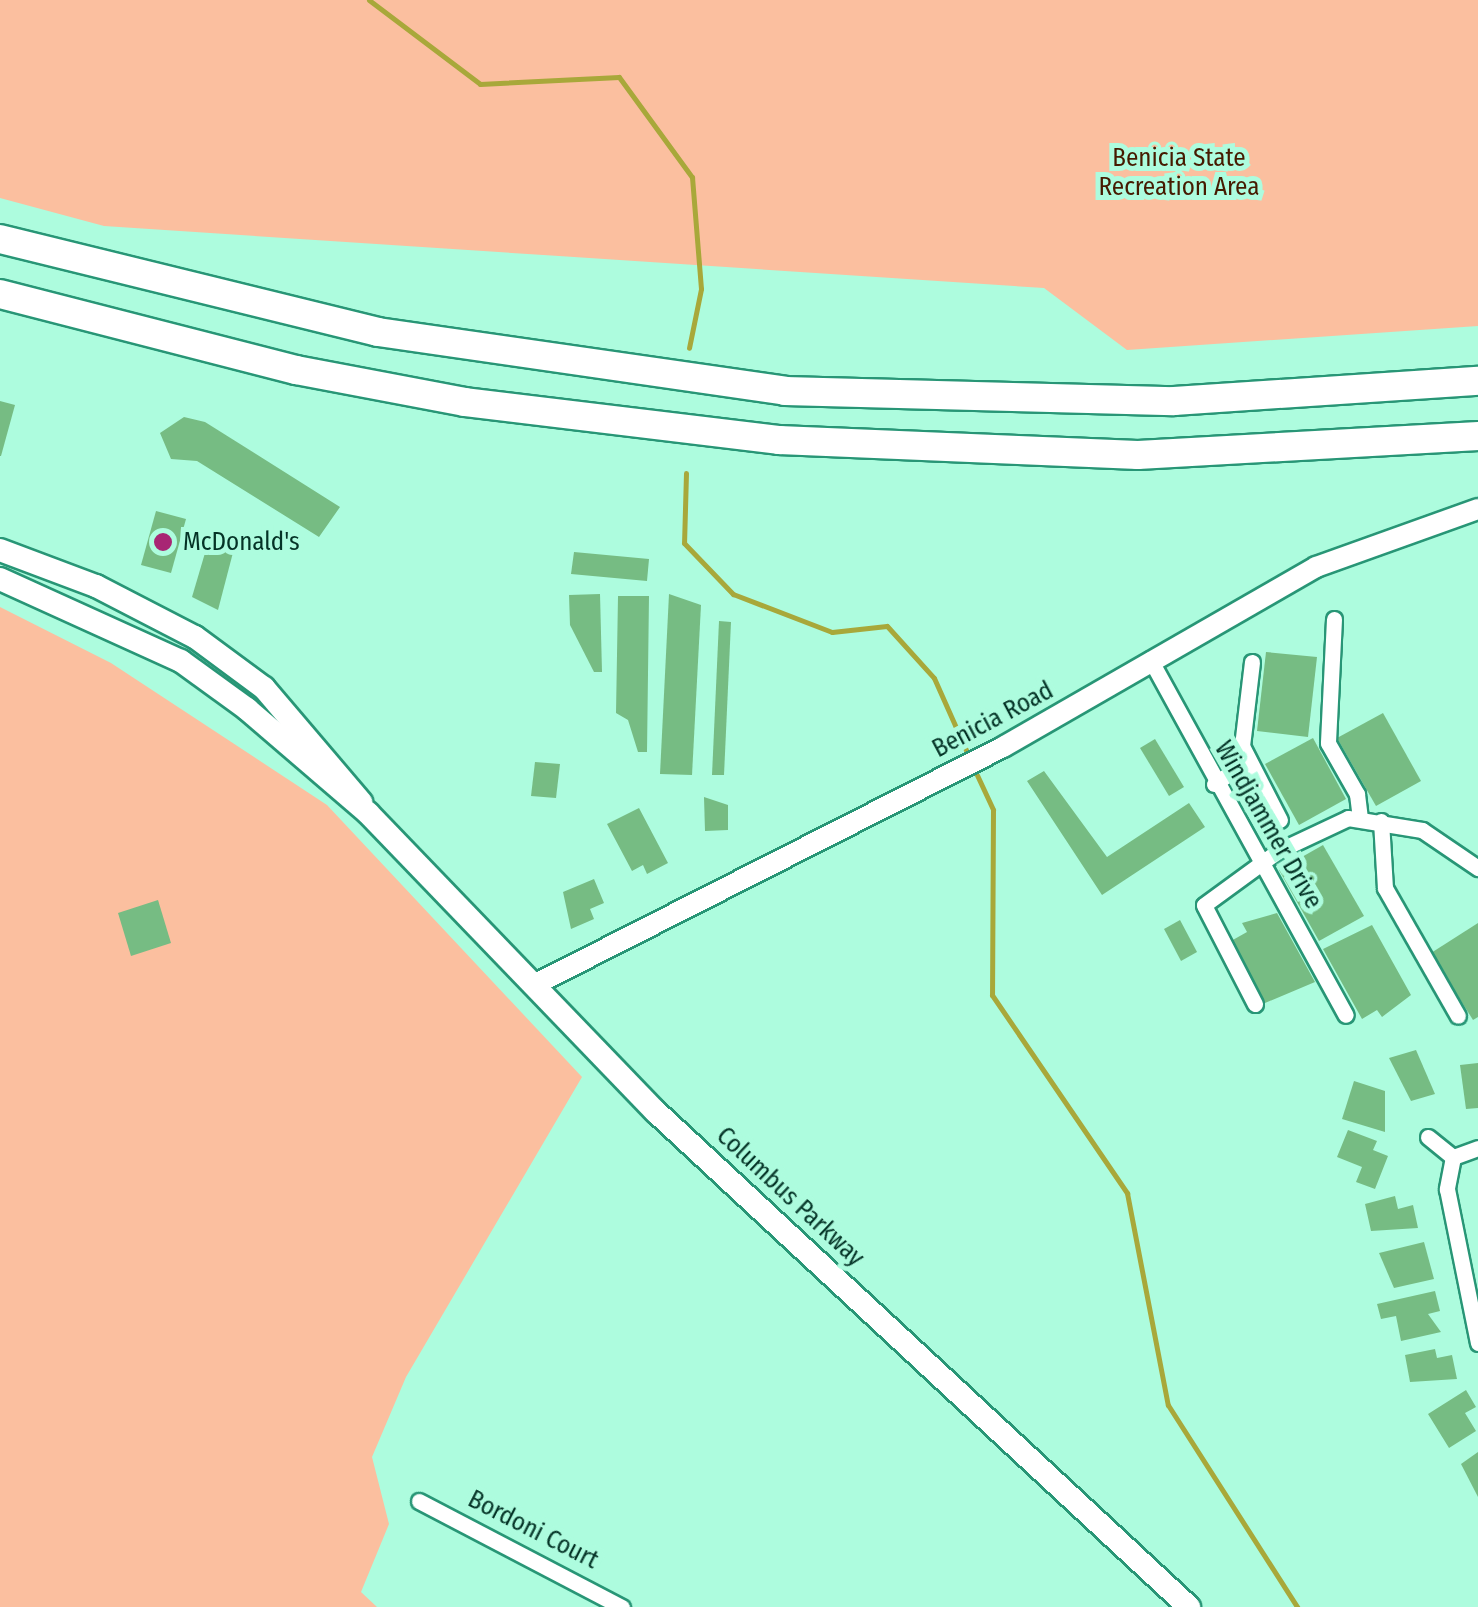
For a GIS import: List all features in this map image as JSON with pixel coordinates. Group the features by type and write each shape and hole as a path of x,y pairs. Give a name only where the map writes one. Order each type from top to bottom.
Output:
{"highway":[{"path":"0,238 378,332 750,388 1155,401 1478,382"},
{"path":"0,294 265,363 465,402 778,440 1138,454 1478,436"}],"main road":[{"name":"Benicia Road","path":"534,985 1003,747 1150,659 1352,549 1478,508"},
{"name":"Columbus Parkway","path":"0,550 96,586 195,638 264,688 368,814 655,1110 1189,1607"},
{"name":"Columbus Parkway","path":"0,579 180,660 368,814"}],"street":[{"path":"1334,620 1328,744 1357,794 1360,819"},
{"name":"Windjammer Drive","path":"1150,659 1214,784 1346,1015"},
{"path":"1252,662 1247,762 1280,820"},
{"path":"1214,784 1247,762"},
{"path":"1255,1004 1204,905 1262,863 1330,824 1360,819 1422,830 1478,868"},
{"path":"1382,822 1385,888 1458,1016"},
{"path":"1428,1138 1453,1157"},
{"path":"1453,1157 1478,1148"},
{"path":"1453,1157 1450,1210 1478,1343"},
{"name":"Bordoni Court","path":"418,1502 547,1561 622,1607"}],"green space":[{"name":"Benicia State Recreation Area","path":"0,0 1478,0 1478,326 1127,350 1044,288 104,226 0,198"},
{"path":"0,607 111,663 327,805 582,1077 406,1377 372,1457 389,1524 361,1592 377,1607 0,1607"}],"building":[{"path":"0,401 15,405 1,456 0,456"},
{"path":"184,417 205,422 340,507 319,537 197,461 171,459 160,433"},
{"name":"McDonald's","path":"156,511 186,519 171,573 141,565"},
{"path":"210,536 236,541 218,610 192,597"},
{"path":"574,552 649,559 647,581 571,574"},
{"path":"600,594 602,672 594,672 570,625 569,595"},
{"path":"669,594 701,605 692,775 660,774"},
{"path":"618,596 649,596 647,752 638,752 628,720 616,713"},
{"path":"719,621 731,622 724,775 712,775"},
{"path":"1266,652 1317,657 1308,737 1257,731"},
{"path":"1383,713 1421,781 1376,806 1337,738"},
{"path":"1313,738 1346,799 1299,825 1265,764"},
{"path":"1155,739 1184,787 1169,796 1140,748"},
{"path":"535,762 560,764 556,798 531,796"},
{"path":"1044,771 1107,857 1189,803 1205,827 1102,895 1027,781"},
{"path":"704,797 728,805 728,830 705,831"},
{"path":"639,808 668,863 647,874 643,865 632,871 607,824"},
{"path":"1323,845 1364,916 1319,941 1279,870"},
{"path":"594,879 604,903 590,909 594,919 571,929 563,892"},
{"path":"158,900 171,943 131,956 118,913"},
{"path":"1277,913 1315,982 1265,1003 1231,941 1247,932 1242,923"},
{"path":"1180,920 1197,952 1181,961 1164,929"},
{"path":"1478,923 1478,1017 1473,1020 1431,953"},
{"path":"1372,925 1411,995 1382,1017 1377,1010 1362,1019 1323,949"},
{"path":"1416,1050 1435,1094 1411,1101 1389,1058"},
{"path":"1478,1063 1478,1108 1466,1109 1460,1065"},
{"path":"1354,1081 1385,1091 1385,1132 1342,1119"},
{"path":"1348,1130 1377,1141 1373,1150 1388,1156 1375,1189 1356,1182 1362,1167 1337,1157"},
{"path":"1395,1196 1398,1209 1413,1205 1418,1228 1371,1231 1365,1204"},
{"path":"1424,1242 1434,1279 1394,1288 1379,1253"},
{"path":"1435,1291 1440,1311 1428,1314 1441,1332 1401,1341 1396,1316 1381,1319 1377,1304"},
{"path":"1435,1349 1437,1358 1452,1355 1457,1379 1410,1382 1405,1355"},
{"path":"1466,1390 1476,1407 1465,1413 1476,1431 1449,1448 1428,1414"},
{"path":"1478,1452 1478,1497 1461,1464"}],"waterway":[{"path":"369,0 480,84 619,77 692,177 701,289 689,348"},
{"path":"686,473 684,543 733,594 832,632 887,626 934,678 966,750"},
{"path":"977,775 993,810 992,995 1127,1193 1168,1405 1297,1607"}],"place":[{"name":"McDonald's","path":"163,542"}]}
